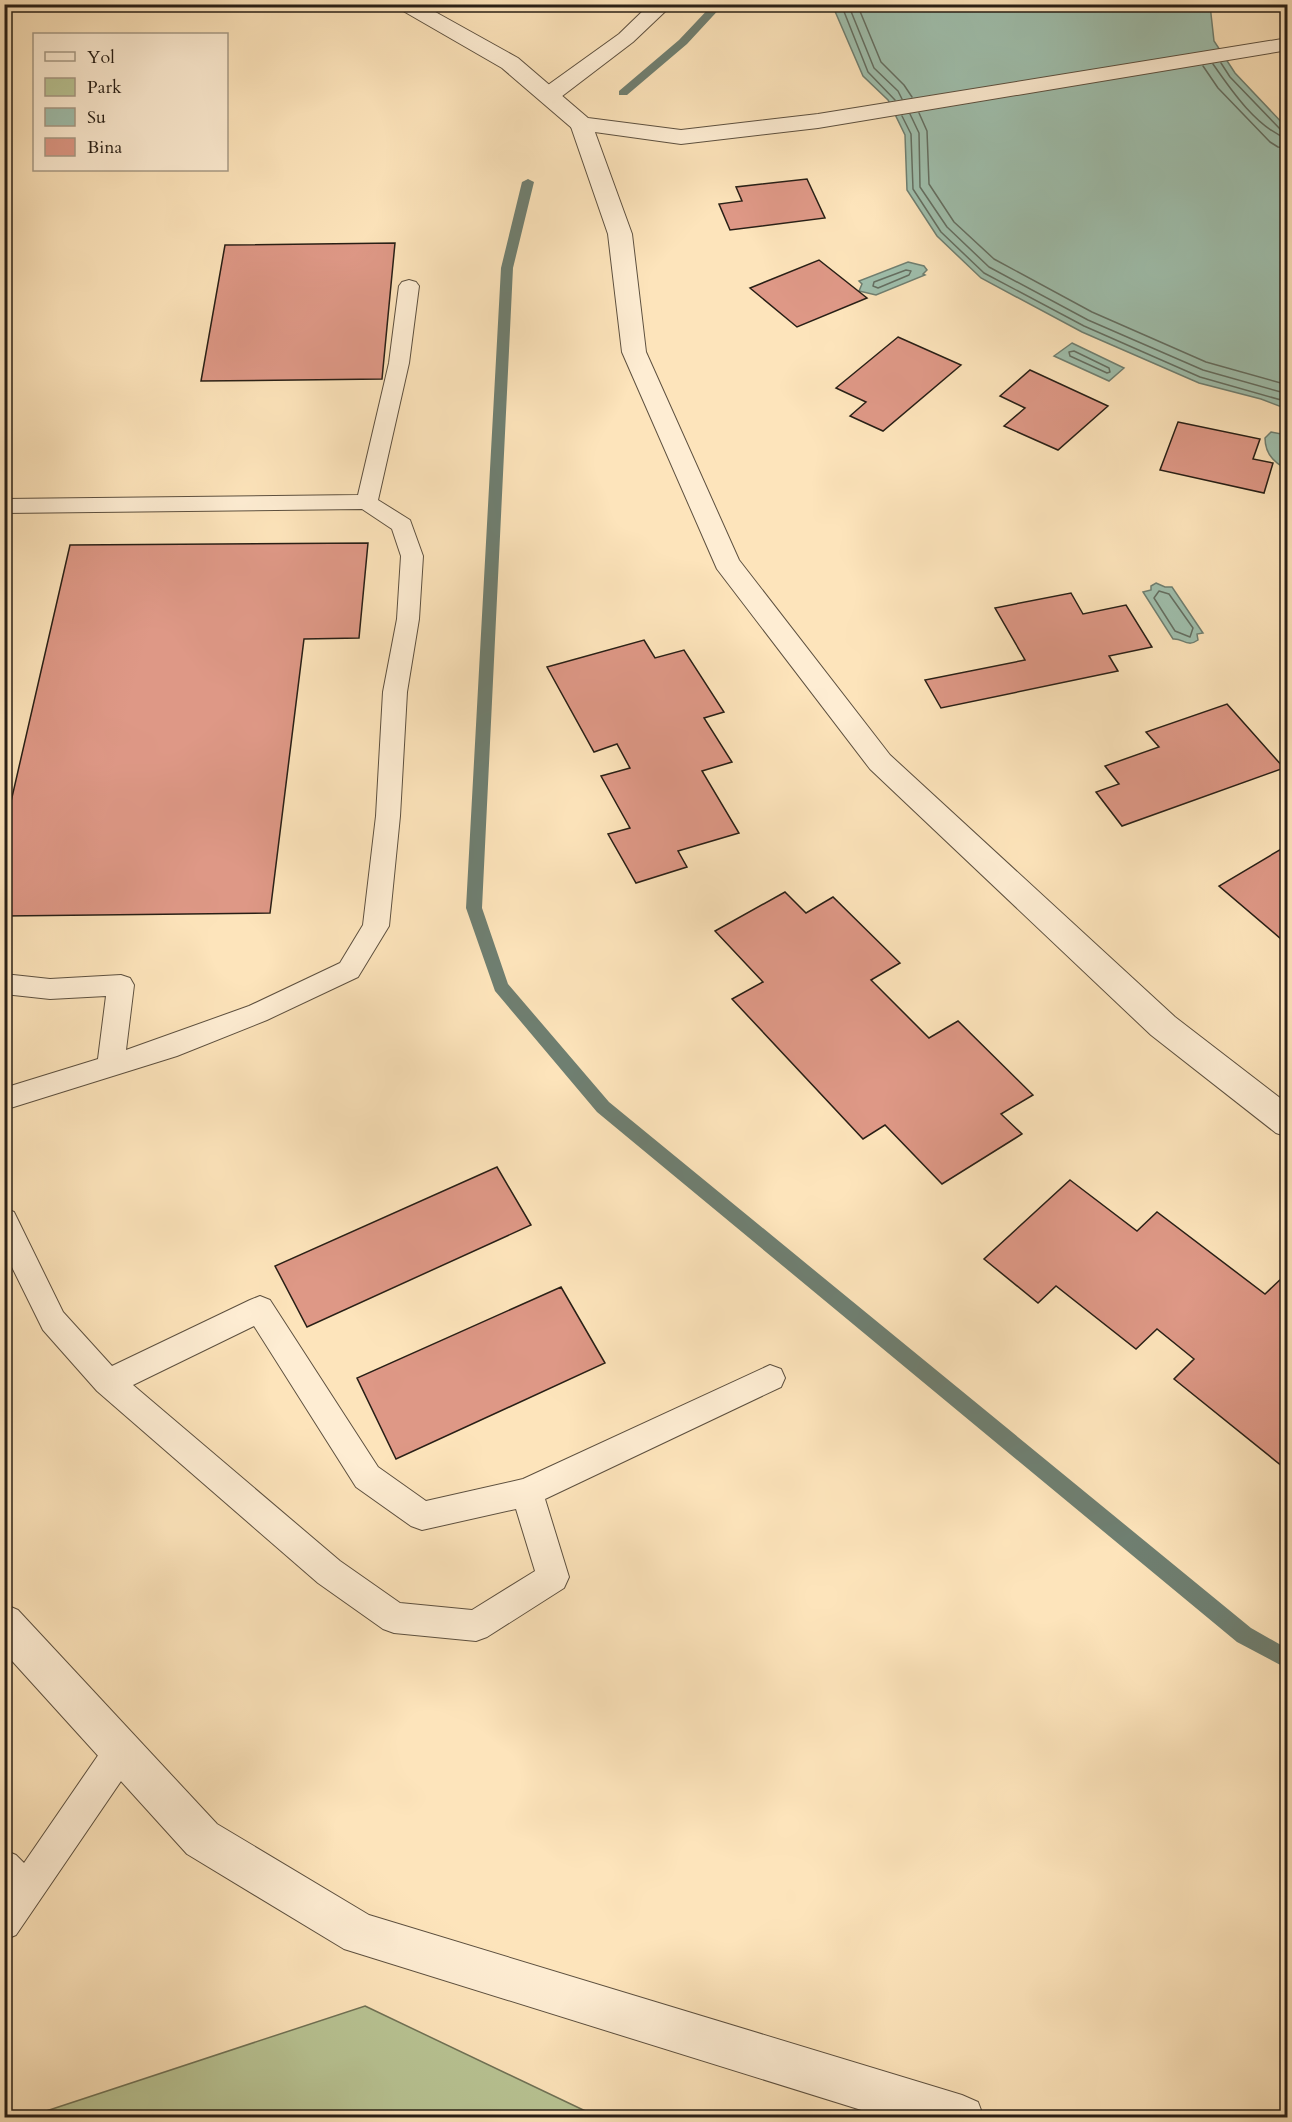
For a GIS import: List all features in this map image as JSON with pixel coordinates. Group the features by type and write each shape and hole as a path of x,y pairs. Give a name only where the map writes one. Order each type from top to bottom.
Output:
{"street":[{"path":"405,4 510,63 581,124 620,234 634,352 727,563 880,762 1163,1026 1287,1123"},
{"path":"549,95 626,38 663,4"},
{"path":"581,124 681,137 818,122 1287,44"},
{"path":"4,1623 202,1839 359,1934 955,2117"}],"lane":[{"path":"367,502 399,363 409,286"},
{"path":"4,506 367,502 402,525 412,556 408,619 395,692 388,816 376,926 349,970 258,1013 167,1048 4,1099"},
{"path":"4,984 50,989 121,986 111,1065"},
{"path":"4,1220 53,1321 108,1382 328,1572 394,1618 476,1626 553,1577 527,1492"},
{"path":"108,1382 260,1309 367,1478 422,1516 527,1492 770,1378"},
{"path":"4,1923 15,1879 122,1750"}],"green space":[{"path":"365,2006 598,2117 28,2117"}],"water":[{"path":"835,4 1210,5 1214,41 1235,73 1287,128 1287,409 1261,399 1199,383 1082,332 981,278 937,236 907,190 905,135 888,100 863,76 834,9"},
{"path":"908,262 924,266 927,270 923,274 925,275 876,295 859,291 862,284 859,281"},
{"path":"1072,343 1124,368 1109,381 1054,356"},
{"path":"1271,432 1287,435 1287,469 1274,461 1269,453 1265,438"},
{"path":"1156,583 1172,587 1203,633 1197,634 1198,640 1188,643 1173,639 1143,592 1151,590 1151,586"}],"building":[{"path":"807,179 825,218 730,230 719,204 742,201 736,187"},
{"path":"395,243 382,379 201,381 225,245"},
{"path":"819,260 867,298 797,327 750,288"},
{"path":"898,337 961,365 883,431 850,416 866,402 836,388"},
{"path":"1030,370 1108,406 1058,450 1004,426 1025,408 1000,396"},
{"path":"1178,422 1260,439 1253,459 1273,463 1264,493 1160,470"},
{"path":"368,543 359,638 304,639 270,913 4,916 4,832 70,545"},
{"path":"1071,593 1083,614 1126,605 1152,647 1109,656 1118,671 941,708 925,680 1025,660 995,608"},
{"path":"644,640 655,658 684,650 724,712 704,718 732,762 702,771 739,833 678,851 687,867 636,883 608,834 630,828 601,776 630,768 617,744 594,752 547,667"},
{"path":"1227,704 1284,768 1122,826 1096,792 1119,784 1105,766 1159,747 1146,732"},
{"path":"1288,845 1288,945 1219,886"},
{"path":"785,892 806,913 833,897 900,963 871,980 929,1038 958,1021 1033,1095 1001,1114 1022,1134 942,1184 885,1125 863,1139 732,999 763,982 715,931"},
{"path":"497,1167 531,1225 307,1327 275,1266"},
{"path":"1070,1180 1137,1231 1157,1212 1265,1294 1283,1277 1288,1281 1288,1471 1174,1379 1194,1359 1157,1329 1136,1349 1056,1286 1038,1303 984,1259"},
{"path":"561,1287 605,1363 396,1459 357,1378"}],"waterway":[{"path":"623,93 683,42 719,4"},
{"path":"528,182 507,268 474,908 501,987 603,1107 1244,1635 1288,1660"}]}
